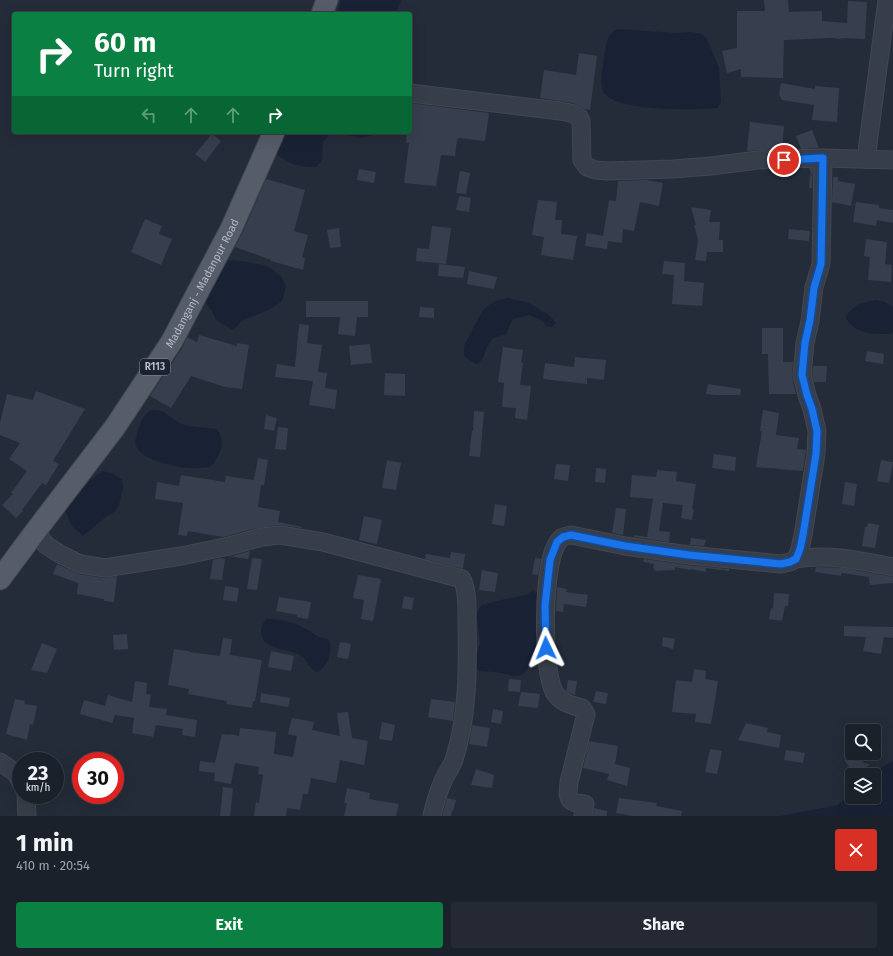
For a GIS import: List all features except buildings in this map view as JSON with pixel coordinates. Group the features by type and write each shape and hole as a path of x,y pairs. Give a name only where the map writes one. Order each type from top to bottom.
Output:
{"main road":[{"path":"323,12 327,0"},
{"name":"Madanganj - Madanpur Road","path":"0,579 115,427 172,341 231,229 273,134"}],"street":[{"path":"866,159 887,0"},
{"path":"412,92 571,113 579,117 581,121 582,160 587,167 596,170 673,169 758,160 823,158 893,160"},
{"path":"796,559 803,535 816,454 817,431 802,375 805,343 810,320 814,288 821,264 823,158"},
{"path":"35,532 46,545 60,554 80,564 105,568 181,556 229,546 262,537 280,535 323,542 462,579 465,586 468,663 464,708 460,734 453,761 436,797 432,816"},
{"path":"583,816 585,804 570,800 568,794 569,782 586,714 582,708 567,704 559,698 554,691 549,676 546,648 545,599 550,560 557,542 563,537 571,535 625,546 689,555 781,564 808,557 834,557 893,567"},
{"path":"0,762 12,770"},
{"path":"26,804 27,816"}],"water":[{"path":"340,0 401,0 397,12 338,12"},
{"path":"616,29 677,33 691,32 702,34 707,39 719,68 721,102 718,108 676,109 640,107 624,104 612,99 604,93 601,83 601,76 605,50 610,35"},
{"path":"280,134 332,134 329,135 323,142 322,160 316,167 300,166 290,163 276,154 274,147"},
{"path":"344,134 372,134 371,136 360,138"},
{"path":"227,260 249,262 269,267 281,276 286,286 282,301 271,309 243,320 233,330 216,320 212,311 205,302 202,293 213,269"},
{"path":"507,298 523,301 533,305 550,316 556,323 552,327 547,326 541,320 529,315 513,319 507,334 493,338 487,347 483,358 478,364 470,361 464,356 464,346 481,313 486,307 496,301"},
{"path":"876,300 885,302 893,307 893,332 891,334 873,334 864,332 855,328 846,319 850,311 858,305"},
{"path":"151,410 164,412 179,423 188,426 217,429 221,436 222,443 216,461 212,465 206,467 185,468 161,462 142,453 136,446 136,437 143,418"},
{"path":"102,471 112,473 122,480 123,488 119,505 115,512 107,516 83,536 72,526 63,506 74,488 87,483"},
{"path":"533,591 540,594 539,643 531,665 522,675 514,676 496,672 480,671 474,667 474,658 480,643 477,618 478,610 482,605 526,595"},
{"path":"267,619 282,620 292,623 328,640 330,642 330,654 323,668 318,672 315,671 301,656 296,653 270,646 262,638 261,632 262,625"},
{"path":"893,761 893,816 780,816 838,805 845,798 845,804 881,804 880,768"}],"route":[{"path":"546,648 545,606 550,560 557,542 563,537 571,535 625,546 689,555 781,564 796,559 803,535 816,454 817,431 802,375 805,343 810,320 814,288 821,264 823,158 784,160"}]}
